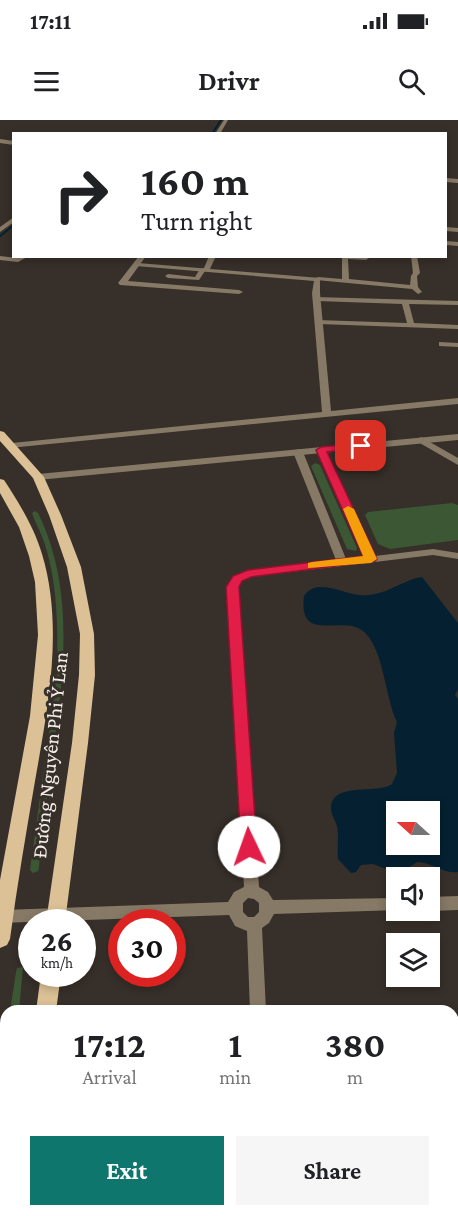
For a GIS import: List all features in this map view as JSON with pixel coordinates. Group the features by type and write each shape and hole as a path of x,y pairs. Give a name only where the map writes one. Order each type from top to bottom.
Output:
{"main road":[{"name":"Đường Nguyên Phi Ỷ Lan","path":"0,434 38,477 74,567 87,634 87,675 80,743 58,909"},
{"name":"Đường Nguyên Phi Ỷ Lan","path":"0,483 26,528 37,558 44,641 39,706 0,939"},
{"path":"47,1005 49,987"}],"street":[{"path":"0,230 12,221"},
{"path":"0,258 18,260 22,258"},
{"path":"141,258 122,284 239,292"},
{"path":"168,276 197,279 212,258"},
{"path":"345,258 345,281"},
{"path":"414,258 417,273 414,276 414,287 422,302"},
{"path":"138,265 414,287"},
{"path":"318,279 317,299 327,414"},
{"path":"317,299 458,303"},
{"path":"405,302 411,325"},
{"path":"319,322 458,327"},
{"path":"442,344 458,345"},
{"path":"12,446 458,401"},
{"path":"38,477 458,437"},
{"path":"421,440 458,462"},
{"path":"321,450 371,559"},
{"path":"298,452 342,562"},
{"path":"252,893 233,587 238,579 248,574 433,552 458,556"},
{"path":"252,893 262,896 268,907 264,919 254,924 248,924 238,918 234,908 237,899 252,893"},
{"path":"440,904 458,903"},
{"path":"268,907 386,904"},
{"path":"96,917 234,908"},
{"path":"3,917 18,918"},
{"path":"254,924 258,1005"}],"green space":[{"path":"315,463 320,465 357,548 356,551 347,549 311,466"},
{"path":"452,503 458,505 458,540 390,549 378,544 365,515 368,512"},
{"path":"35,511 38,513 50,542 58,571 64,632 60,693 39,867 38,871 33,873 30,870 57,673 53,579 45,544 32,513"},
{"path":"18,968 18,987 21,987 20,1005 11,1005"}],"water":[{"path":"422,577 458,623 458,689 455,695 458,699 458,872 417,862 410,867 386,867 386,869 373,864 361,865 356,872 351,873 338,859 338,830 331,810 333,800 339,794 347,791 376,789 392,784 397,773 394,733 397,722 380,661 370,639 363,631 354,627 314,624 308,620 304,611 304,596 309,590 323,587 360,595 385,591"}],"waterway":[{"path":"213,132 221,120"},
{"path":"0,236 12,227"}],"slow traffic":[{"path":"312,565 371,559 348,509"}],"route":[{"path":"249,847 234,583 248,574 371,559 321,450 361,446"}]}
